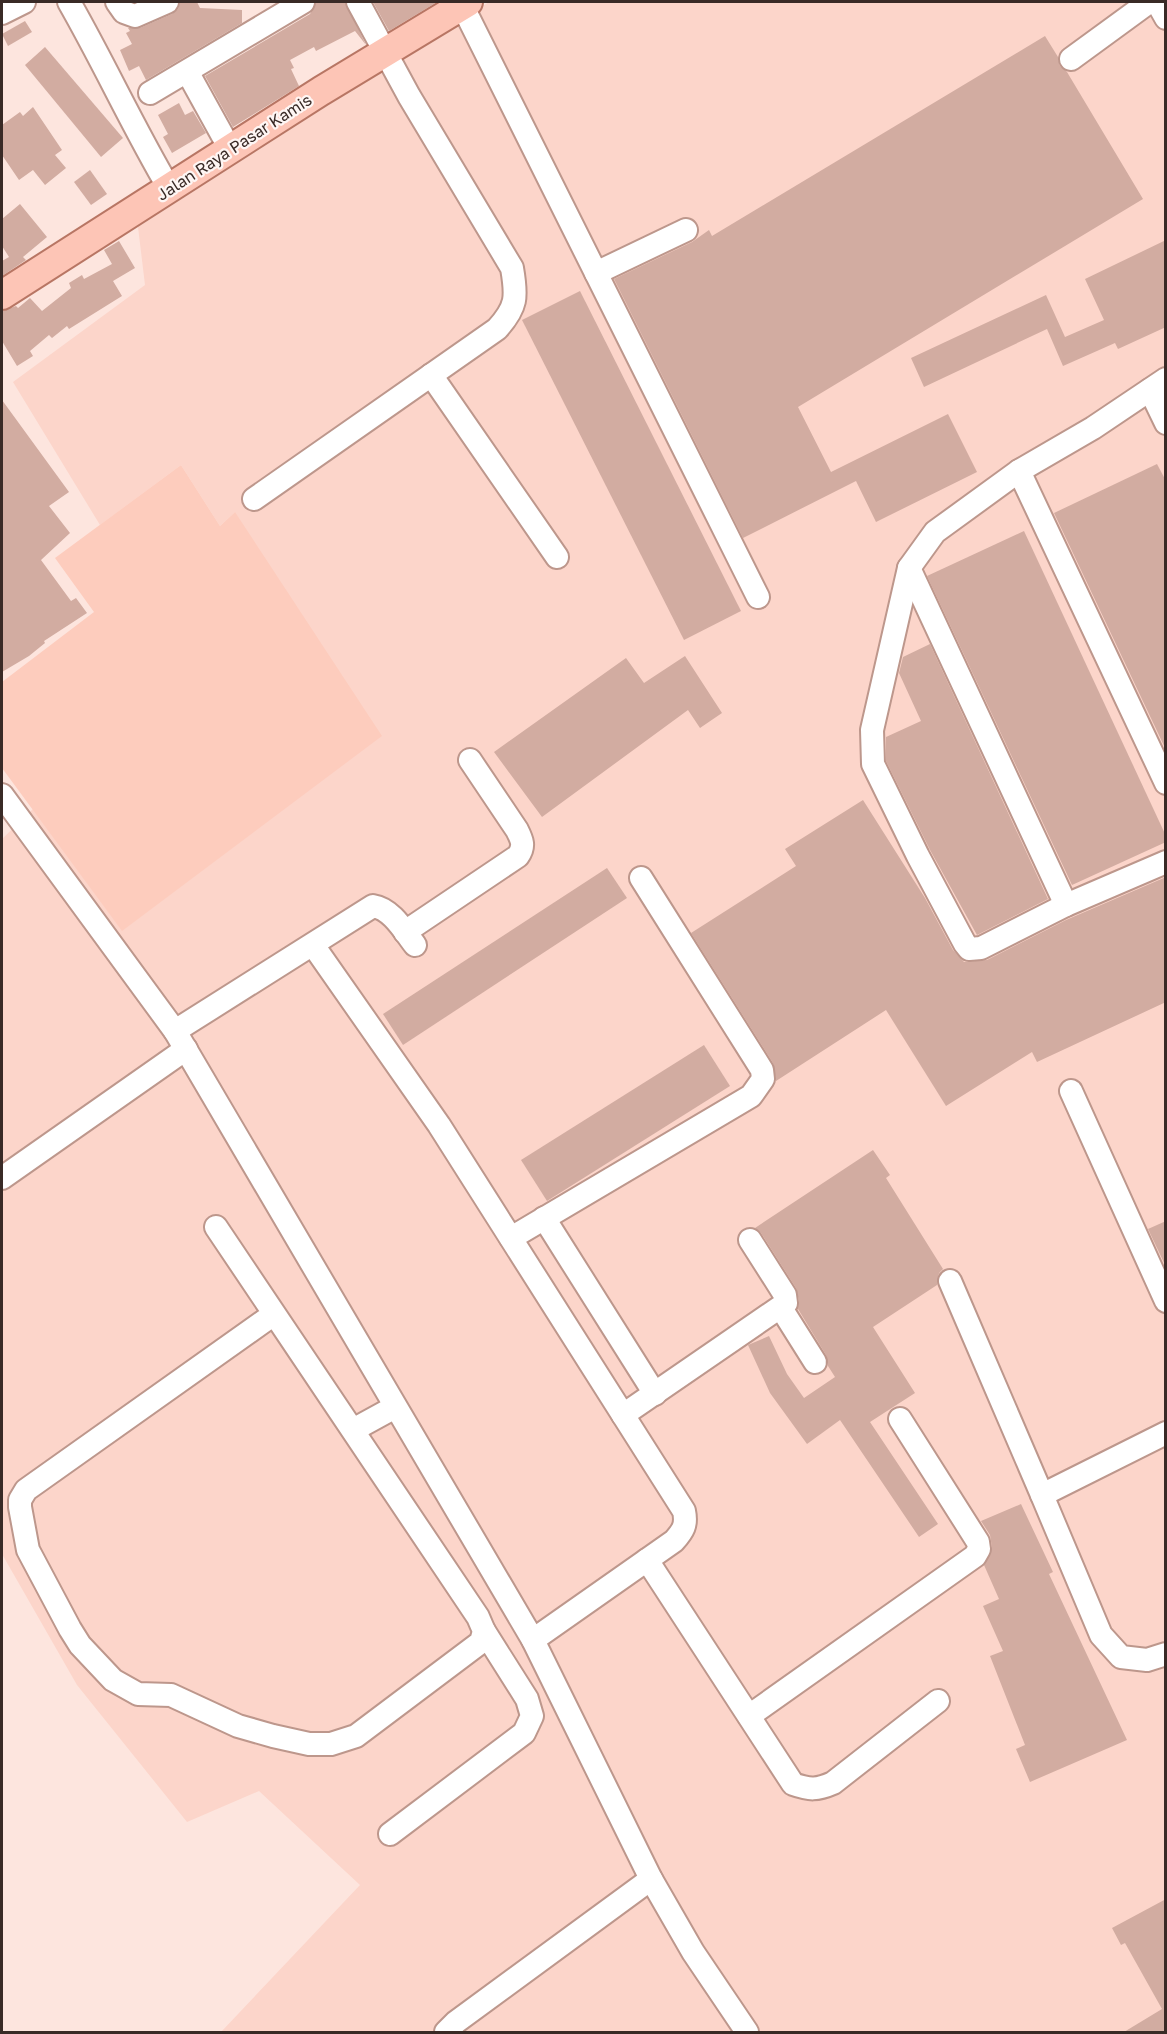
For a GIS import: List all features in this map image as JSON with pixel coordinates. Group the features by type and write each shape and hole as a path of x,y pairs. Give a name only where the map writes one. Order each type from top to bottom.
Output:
{"main road":[{"name":"Jalan Raya Pasar Kamis","path":"2,295 168,188 465,3"}],"street":[{"path":"2,13 24,2"},
{"path":"69,2 103,61 131,123 168,188"},
{"path":"117,2 124,12 135,16 167,2"},
{"path":"150,93 303,2"},
{"path":"254,499 497,329 511,314 516,294 512,268 385,53 358,2"},
{"path":"1071,59 1149,2"},
{"path":"1157,2 1166,18"},
{"path":"465,3 596,273 758,597"},
{"path":"188,72 230,149"},
{"path":"596,273 686,230"},
{"path":"431,375 557,557"},
{"path":"1166,423 1158,384 1093,428 1019,471 935,532 909,568 872,730 875,773 938,896 969,949 981,948 1066,905 1166,862"},
{"path":"1019,471 1166,783"},
{"path":"909,568 1066,905"},
{"path":"2,1178 181,1040 313,945 373,906 379,907 398,922 410,939 518,856 523,842 517,830 470,760"},
{"path":"2,795 181,1040 534,1640 651,1879 693,1952 747,2032"},
{"path":"511,1238 750,1096 760,1086 763,1079 762,1070 641,878"},
{"path":"313,945 439,1125 684,1511 686,1522 682,1532 674,1541 534,1640"},
{"path":"1071,1090 1166,1301"},
{"path":"544,1218 655,1394"},
{"path":"216,1227 484,1630 527,1699 532,1716 524,1733 390,1834"},
{"path":"623,1415 786,1303 786,1295 750,1240"},
{"path":"950,1281 1101,1635 1120,1657 1147,1659 1166,1654"},
{"path":"781,1308 815,1362"},
{"path":"274,1314 22,1495 20,1506 28,1550 80,1645 112,1680 138,1694 171,1695 238,1726 309,1744 331,1744 356,1736 430,1682 481,1642 484,1630"},
{"path":"353,1431 395,1407"},
{"path":"749,1716 975,1556 979,1549 978,1542 900,1419"},
{"path":"1042,1495 1166,1433"},
{"path":"647,1560 793,1784 808,1790 818,1790 833,1783 938,1701"},
{"path":"446,2032 465,2015 651,1879"}],"shaded area":[{"path":"489,2 1165,2 1165,2032 221,2032 360,1885 259,1791 187,1822 77,1685 2,1554 2,839 33,809 122,930 235,512 220,526 181,465 100,525 13,382 145,285 138,227"},
{"path":"181,465 220,526 235,512 382,736 122,931 2,768 2,682 94,612 55,558"}],"building":[{"path":"180,2 197,2 200,8 242,10 242,23 146,80 139,66 129,71 120,50 132,44 126,33 130,31 128,28 140,28 172,14 178,9"},
{"path":"316,2 345,2 366,45 355,31 316,51 314,47 290,60 294,68 291,69 299,86 233,127 205,76 310,14"},
{"path":"373,2 437,2 389,31"},
{"path":"25,21 32,32 8,46 2,34"},
{"path":"1045,36 1058,57 1060,66 1067,72 1143,199 798,407 831,472 948,414 977,472 876,522 856,481 743,538 614,279 692,242 709,230 712,236"},
{"path":"45,47 123,138 101,157 25,65"},
{"path":"179,103 185,115 193,111 206,133 172,153 163,137 168,134 158,115"},
{"path":"33,107 62,150 55,155 66,168 45,185 33,170 19,180 2,155 2,125 20,112 23,116"},
{"path":"90,170 107,194 91,205 74,182"},
{"path":"20,204 47,237 23,257 26,260 2,276 2,261 9,257 2,246 2,219"},
{"path":"1166,240 1166,327 1118,349 1115,343 1063,366 1047,329 924,387 911,358 1046,295 1065,337 1104,320 1085,279"},
{"path":"119,241 135,268 113,281 122,296 69,329 67,326 52,338 49,335 30,351 33,356 17,366 2,341 2,311 16,306 18,308 30,298 42,311 71,288 69,283 82,275 84,279 112,264 104,250"},
{"path":"580,291 741,611 684,640 522,320"},
{"path":"2,400 69,492 49,506 70,533 41,560 71,601 76,598 87,613 44,641 45,643 29,656 2,672"},
{"path":"1157,464 1166,481 1166,750 1054,513"},
{"path":"1024,531 1166,836 1166,842 1072,885 927,576"},
{"path":"930,644 1048,899 977,935 930,850 886,761 886,737 921,721 899,673 903,657"},
{"path":"685,656 722,713 700,728 688,710 542,817 494,752 626,658 644,683"},
{"path":"863,800 925,898 953,950 964,962 987,960 1066,920 1166,877 1166,1002 1037,1062 1032,1052 946,1106 886,1010 776,1081 773,1063 691,933 796,866 785,849"},
{"path":"607,868 627,898 403,1045 383,1014"},
{"path":"704,1045 730,1086 547,1201 521,1160"},
{"path":"873,1150 890,1175 886,1178 943,1269 939,1273 937,1285 873,1327 915,1393 870,1422 938,1524 919,1537 840,1420 807,1444 770,1393 748,1345 769,1336 787,1374 804,1398 835,1377 828,1366 826,1355 798,1309 796,1288 761,1233 755,1228"},
{"path":"1166,1221 1166,1267 1148,1229"},
{"path":"1021,1504 1053,1572 1049,1574 1127,1740 1030,1782 1016,1749 1025,1745 990,1656 1003,1651 983,1606 999,1599 984,1565 992,1547 990,1535 981,1521"},
{"path":"1166,1899 1166,2032 1124,2032 1162,2009 1125,1943 1121,1945 1112,1928"}]}
